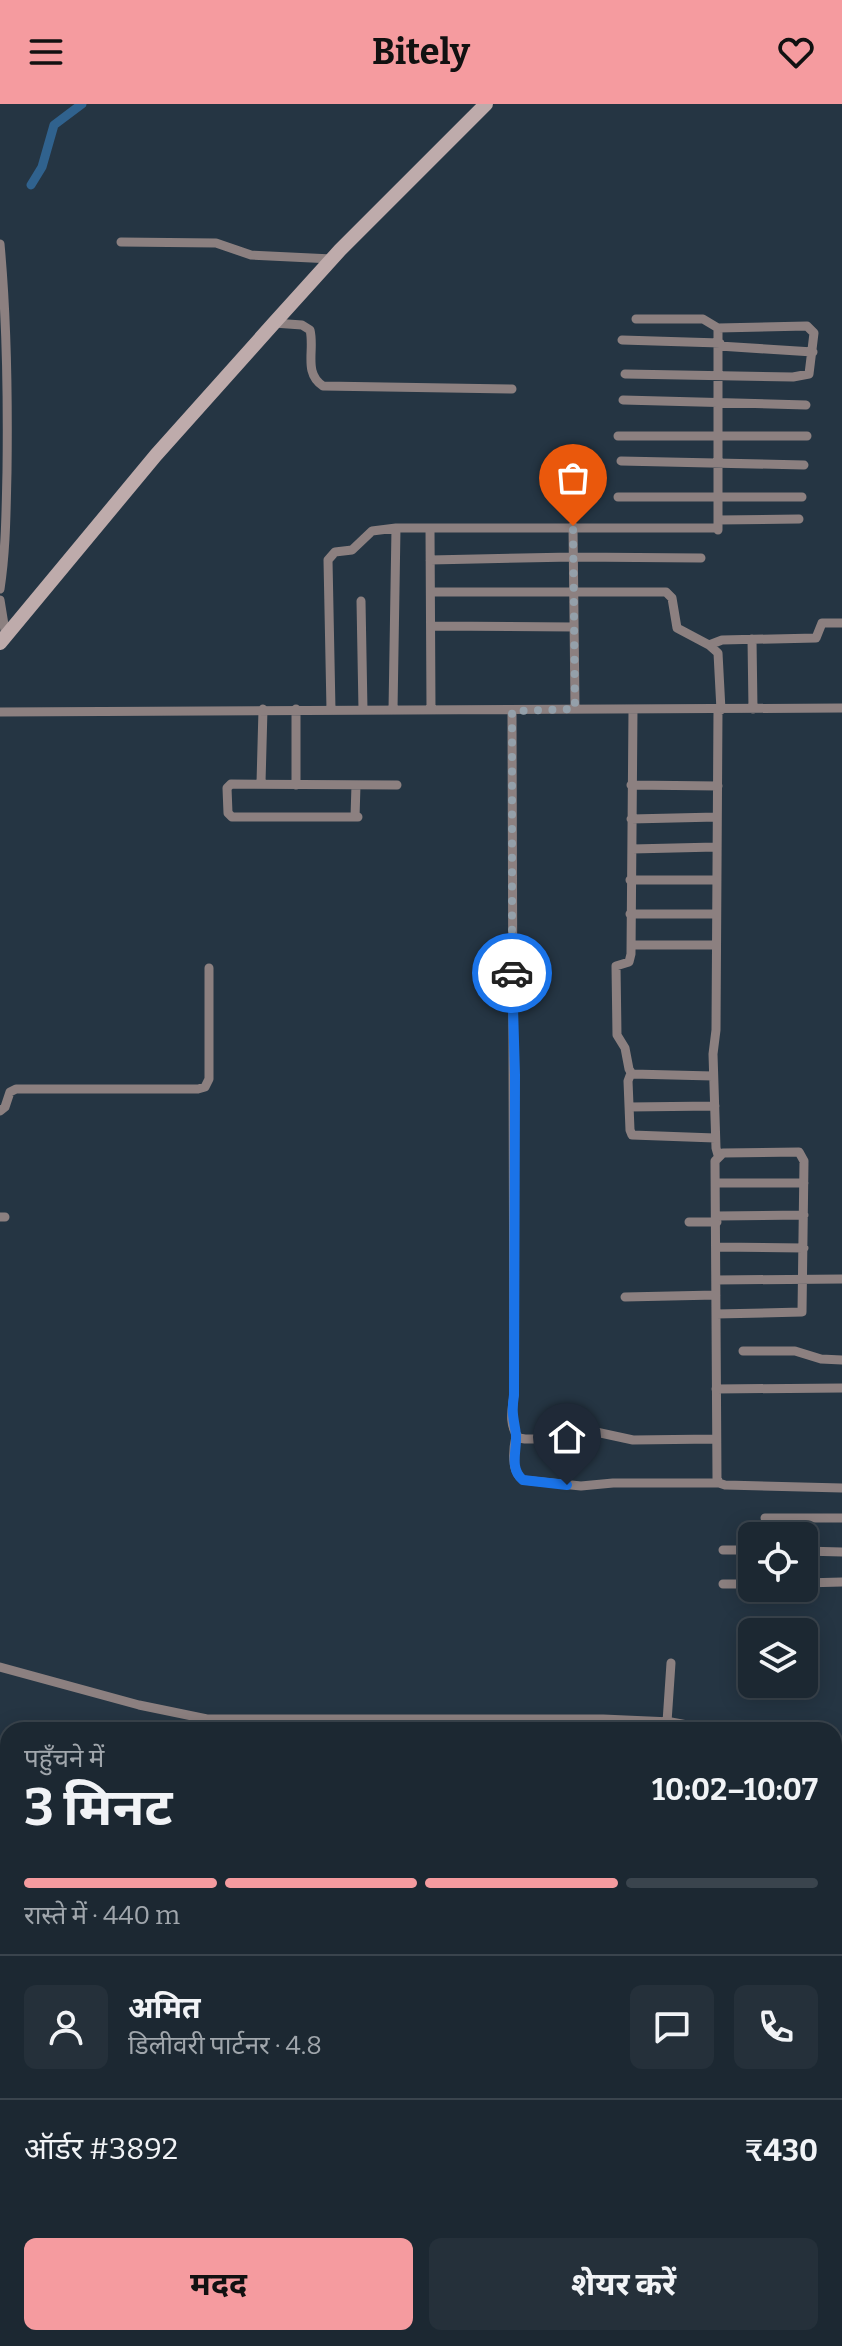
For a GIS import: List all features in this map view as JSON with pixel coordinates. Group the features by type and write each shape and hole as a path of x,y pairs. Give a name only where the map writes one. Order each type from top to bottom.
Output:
{"street":[{"path":"3,640 156,455 274,323 332,259 486,104"},
{"path":"121,242 216,243 251,255 332,259"},
{"path":"0,244 9,385 6,554 0,589"},
{"path":"625,374 807,376 812,369 814,333 807,326 718,328 703,319 636,319"},
{"path":"274,323 302,325 310,330 311,369 323,386 512,389"},
{"path":"718,328 718,527"},
{"path":"622,340 813,352"},
{"path":"623,400 806,405"},
{"path":"618,436 807,436"},
{"path":"621,461 804,465"},
{"path":"618,497 802,497"},
{"path":"331,710 328,560 335,552 352,550 372,531 396,528 718,527 799,519"},
{"path":"573,526 575,709"},
{"path":"393,710 396,528"},
{"path":"430,528 431,710"},
{"path":"430,560 701,558"},
{"path":"431,592 666,592 672,598 677,628 715,648 720,657 713,1076 718,1155 715,1161 715,1439 719,1483"},
{"path":"0,600 3,640"},
{"path":"361,601 363,710"},
{"path":"709,645 722,640 816,638 822,623 842,623"},
{"path":"431,626 574,627"},
{"path":"752,639 753,709"},
{"path":"0,712 842,708"},
{"path":"261,783 263,709"},
{"path":"296,709 296,785"},
{"path":"633,709 631,945 629,962 617,964 615,969 617,1035 627,1051 631,1073 628,1081 630,1130 634,1136 715,1138"},
{"path":"512,711 515,1210 514,1395 511,1413 516,1436 515,1468 518,1476 523,1480 575,1486 719,1483 729,1486 842,1488"},
{"path":"356,785 356,817 230,816 229,785 261,783 397,785"},
{"path":"631,785 718,786"},
{"path":"631,819 717,817"},
{"path":"632,849 716,847"},
{"path":"630,880 716,880"},
{"path":"630,914 716,914"},
{"path":"631,945 716,945"},
{"path":"0,1111 5,1107 10,1092 19,1089 122,1091 205,1087 209,1079 209,968"},
{"path":"631,1073 713,1076"},
{"path":"629,1107 715,1106"},
{"path":"716,1314 802,1312 804,1248 804,1161 799,1152 718,1155"},
{"path":"716,1183 804,1183"},
{"path":"689,1222 804,1215"},
{"path":"716,1247 804,1248"},
{"path":"716,1280 842,1279"},
{"path":"625,1297 716,1295"},
{"path":"743,1351 788,1351 821,1359 842,1360"},
{"path":"716,1389 842,1388"},
{"path":"516,1436 525,1439 568,1439 600,1432 633,1440 715,1439"},
{"path":"765,1518 842,1518"},
{"path":"723,1550 738,1550"},
{"path":"818,1551 842,1552"},
{"path":"818,1583 842,1582"},
{"path":"723,1584 738,1584"},
{"path":"667,1722 671,1663"},
{"path":"0,1667 139,1705 207,1719 455,1722"}],"waterway":[{"path":"31,185 42,167 54,125 82,104"}],"way so far":[{"path":"512,973 512,711 575,709 573,526"}],"route":[{"path":"512,973 515,1210 514,1395 511,1413 516,1436 515,1468 523,1480 567,1485"}]}
